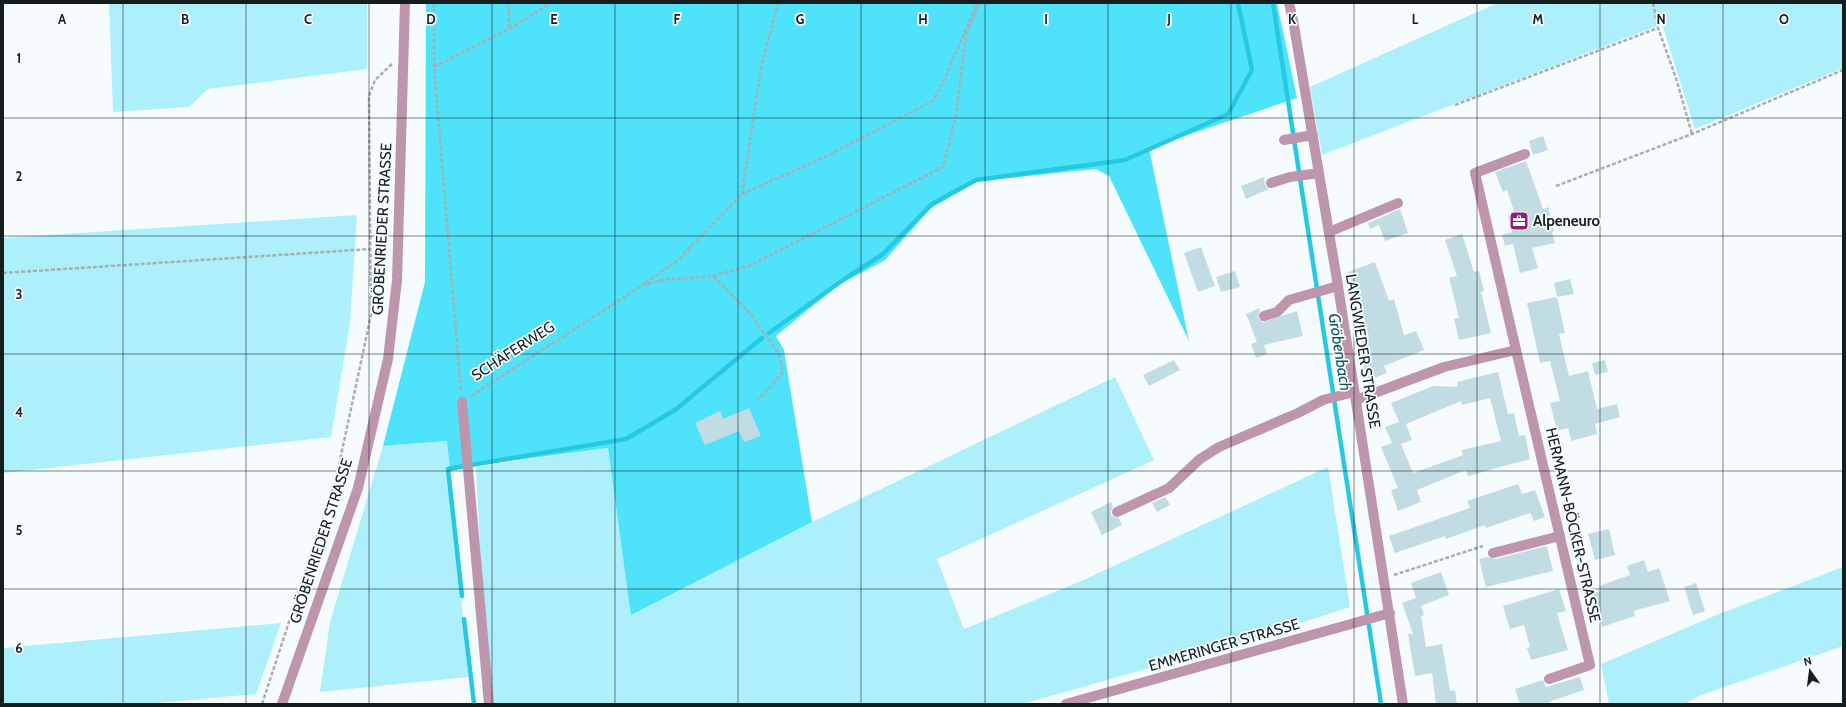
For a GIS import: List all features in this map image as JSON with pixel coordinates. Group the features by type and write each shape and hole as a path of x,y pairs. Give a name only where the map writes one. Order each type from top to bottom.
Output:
{"street":[{"name":"GRÖBENRIEDER STRASSE","path":"282,704 358,488 388,359 397,280 405,55 405,3"},
{"name":"LANGWIEDER STRASSE","path":"1289,3 1294,20 1309,136 1319,173 1338,286 1403,704"},
{"path":"1284,140 1309,136"},
{"name":"HERMANN-BÖCKER-STRASSE","path":"1525,154 1475,173 1590,665 1549,679"},
{"path":"1271,182 1306,174 1319,173"},
{"path":"1329,232 1398,203"},
{"path":"1264,316 1277,312 1290,300 1338,286"},
{"path":"1117,512 1169,488 1200,459 1219,447 1298,413 1323,400 1343,394 1355,396 1444,367 1516,350"},
{"path":"462,402 489,704"},
{"path":"1491,549 1560,536"},
{"name":"EMMERINGER STRASSE","path":"1066,704 1390,613"}],"path":[{"path":"434,3 434,67 462,402"},
{"path":"509,3 509,29"},
{"path":"434,67 509,29 551,3"},
{"path":"742,194 762,68 778,3"},
{"path":"643,285 677,261 742,194 827,156 933,101 946,76 978,3"},
{"name":"SCHÄFERWEG","path":"462,402 643,285 664,280 713,276 749,266 943,166 956,115 966,35 978,3"},
{"path":"1653,3 1658,28 1676,78 1692,134"},
{"path":"1455,105 1658,28"},
{"path":"262,704 336,479 371,316 369,96 375,80 391,65 405,55"},
{"path":"1556,186 1692,134 1843,70"},
{"path":"3,273 371,249"},
{"path":"713,276 748,312 778,352 781,360 782,374 758,400"},
{"path":"1384,578 1491,549"}],"shaded area":[{"path":"109,3 367,3 367,69 208,89 189,107 113,112"},
{"path":"426,3 1277,3 1297,98 1149,148 1189,341 1109,176 1096,169 978,181 931,208 884,261 838,285 776,336 784,350 812,522 631,615 608,448 450,469 447,441 383,446 425,282"},
{"path":"1497,3 1843,3 1843,68 1695,129 1662,24 1322,155 1310,87"},
{"path":"357,215 350,323 331,437 3,473 3,238"},
{"path":"1115,377 1154,460 937,559 964,629 1079,582 1328,467 1350,607 1258,637 1023,704 494,704 483,605 476,467 608,448 632,614 812,522"},
{"path":"448,441 468,677 320,692 330,622 383,446"},
{"path":"1843,567 1843,646 1701,695 1684,704 1609,704 1601,664 1719,614"},
{"path":"281,623 256,694 147,704 3,704 3,648"}],"building":[{"path":"1543,136 1548,150 1533,155 1529,141"},
{"path":"1526,161 1543,209 1548,207 1554,231 1552,232 1555,243 1532,248 1538,268 1520,273 1513,244 1505,246 1502,235 1512,232 1508,216 1515,214 1507,190 1503,192 1495,172"},
{"path":"1264,177 1265,185 1269,189 1246,199 1241,186"},
{"path":"1400,209 1408,233 1385,241 1379,225 1370,229 1368,223"},
{"path":"1462,234 1474,272 1479,271 1484,291 1481,292 1491,333 1459,340 1454,319 1459,318 1449,278 1457,276 1445,240"},
{"path":"1201,247 1215,286 1198,292 1184,253"},
{"path":"1375,262 1389,301 1394,299 1404,335 1416,331 1424,350 1384,366 1387,373 1369,380 1359,356 1367,353 1361,340 1369,337 1361,307 1348,272"},
{"path":"1235,271 1240,287 1221,292 1216,277"},
{"path":"1570,279 1574,294 1557,297 1554,283"},
{"path":"1557,297 1565,333 1559,334 1569,376 1588,371 1597,409 1617,404 1620,417 1595,424 1597,434 1571,441 1568,428 1557,431 1550,403 1560,401 1550,361 1540,363 1527,303"},
{"path":"1259,308 1260,311 1258,318 1263,322 1297,311 1303,336 1264,345 1267,354 1256,358 1251,344 1257,342 1246,314"},
{"path":"1174,360 1180,370 1149,386 1143,375"},
{"path":"1605,360 1608,372 1595,375 1592,363"},
{"path":"1498,372 1508,414 1514,413 1519,436 1525,435 1530,459 1468,476 1466,470 1417,490 1421,502 1398,511 1391,490 1398,488 1381,447 1392,443 1385,427 1399,422 1391,403 1433,386 1458,387 1457,382","holes":["1490,398 1501,441 1462,450 1463,455 1413,473 1401,444 1412,440 1406,424 1461,401 1462,405"]},
{"path":"749,408 761,436 744,442 739,431 705,445 695,423 720,411 723,419"},
{"path":"1518,484 1522,494 1535,490 1545,517 1534,521 1530,513 1486,528 1485,525 1446,539 1445,536 1395,553 1389,536 1470,508 1467,501"},
{"path":"1165,497 1170,505 1157,512 1152,503"},
{"path":"1111,502 1113,507 1111,515 1119,518 1122,525 1102,535 1091,512"},
{"path":"1609,529 1615,555 1595,560 1588,534"},
{"path":"1547,546 1553,571 1486,587 1479,559 1488,557 1495,559"},
{"path":"1644,560 1648,572 1659,568 1670,601 1634,611 1635,616 1602,627 1591,594 1601,591 1599,586 1630,575 1627,566"},
{"path":"1441,572 1449,595 1421,606 1424,615 1421,616 1426,647 1442,644 1450,691 1455,690 1457,704 1436,704 1432,673 1415,676 1408,634 1413,634 1402,603 1416,598 1411,583"},
{"path":"1696,583 1705,611 1693,615 1684,587"},
{"path":"1559,589 1566,611 1557,613 1568,650 1531,660 1527,648 1530,647 1524,625 1510,629 1503,606"},
{"path":"1580,677 1584,690 1545,704 1520,704 1515,689 1543,680 1546,687"}],"waterway":[{"path":"769,333 846,278 883,254 932,204 976,180 1125,160 1228,114 1252,70 1238,3"},
{"name":"Gröbenbach","path":"1273,3 1381,704"},
{"path":"471,465 626,439 675,410 762,338"},
{"path":"462,596 448,469 465,466"},
{"path":"464,619 474,704"}],"place":[{"name":"Alpeneuro","path":"1519,221"}]}
